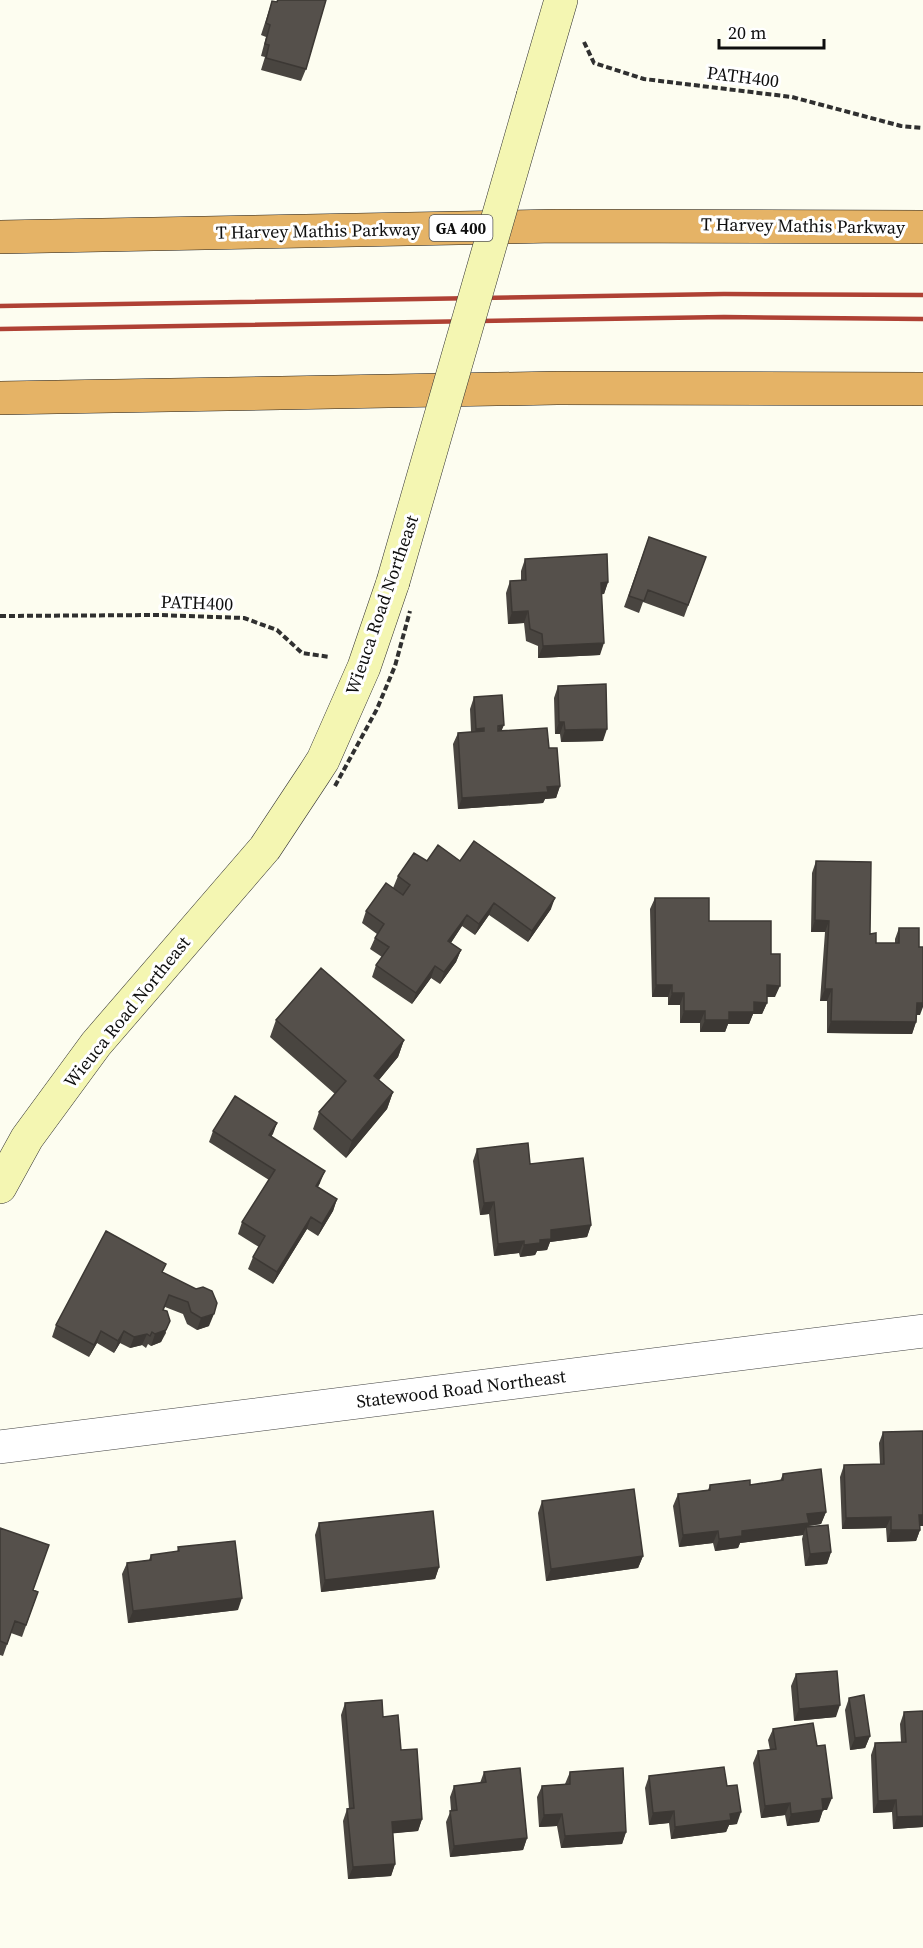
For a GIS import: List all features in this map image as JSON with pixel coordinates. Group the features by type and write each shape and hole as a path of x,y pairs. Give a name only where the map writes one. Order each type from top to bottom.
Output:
{"highway":[{"name":"T Harvey Mathis Parkway","path":"0,237 556,226 923,227"},
{"path":"0,398 568,388 923,388"}],"street":[{"name":"Wieuca Road Northeast","path":"0,1187 27,1138 96,1044 265,848 323,760 364,667 393,582 561,0"},
{"name":"Statewood Road Northeast","path":"0,1447 923,1331"}],"path":[{"name":"PATH400","path":"584,41 594,63 645,79 792,97 901,126 923,128"},
{"name":"PATH400","path":"0,616 159,615 244,618 277,630 302,653 330,657 338,650"}],"building":[{"path":"278,0 326,0 306,69 266,58 269,45 265,44 270,25 266,23 272,1 277,2"},
{"path":"649,537 706,557 688,605 648,590 644,601 629,596"},
{"path":"607,554 608,582 601,583 604,643 543,646 542,634 530,629 528,611 512,612 510,581 526,580 525,559"},
{"path":"606,684 607,729 565,730 564,722 559,722 558,686"},
{"path":"502,695 504,725 498,726 498,731 547,728 549,748 557,748 560,786 547,787 548,792 462,798 458,733 484,731 484,728 476,729 474,697"},
{"path":"474,841 555,898 532,931 494,903 479,924 467,915 448,941 461,950 444,972 435,966 416,993 376,965 389,947 375,938 384,924 366,911 386,883 403,895 410,885 398,876 414,853 427,861 438,845 460,861"},
{"path":"816,861 871,862 870,934 876,933 876,943 899,943 899,928 919,928 919,947 923,947 923,1003 917,1003 916,1022 831,1021 832,989 825,989 829,921 815,920"},
{"path":"655,898 709,898 709,921 771,921 771,954 780,954 780,986 767,985 767,1003 754,1002 754,1012 729,1012 729,1020 705,1020 705,1011 684,1011 684,993 672,993 672,985 656,985"},
{"path":"321,968 404,1040 374,1076 393,1092 352,1141 319,1112 346,1081 276,1020"},
{"path":"235,1096 277,1123 269,1135 325,1171 316,1186 337,1199 322,1224 311,1217 277,1272 253,1257 265,1236 242,1222 275,1170 213,1131"},
{"path":"528,1143 530,1164 583,1158 591,1225 551,1230 551,1239 540,1240 540,1243 524,1245 524,1241 498,1244 494,1202 484,1203 477,1149"},
{"path":"106,1231 166,1264 162,1272 196,1289 203,1287 212,1291 217,1303 214,1314 201,1318 191,1312 188,1302 169,1295 163,1310 167,1311 170,1321 166,1330 155,1334 152,1332 150,1336 147,1334 134,1337 124,1331 118,1341 101,1331 94,1345 56,1325"},
{"path":"923,1431 923,1515 919,1515 920,1530 891,1530 891,1517 846,1518 844,1465 884,1464 883,1432"},
{"path":"821,1469 826,1512 807,1514 809,1523 742,1531 742,1536 719,1539 718,1531 683,1535 678,1494 710,1490 710,1485 750,1480 750,1485 783,1480 783,1474"},
{"path":"634,1489 643,1556 551,1569 542,1501"},
{"path":"433,1511 439,1567 325,1580 319,1523"},
{"path":"828,1525 831,1552 810,1554 806,1527"},
{"path":"0,1528 49,1545 33,1590 38,1592 26,1625 15,1621 7,1644 0,1641"},
{"path":"235,1541 242,1598 133,1611 127,1563 151,1560 151,1555 179,1551 178,1547"},
{"path":"837,1671 840,1705 799,1709 796,1674"},
{"path":"864,1695 870,1736 855,1738 849,1698"},
{"path":"382,1700 383,1717 398,1715 401,1750 417,1749 422,1819 392,1822 395,1864 353,1867 347,1809 354,1808 345,1703"},
{"path":"923,1711 923,1816 897,1817 896,1800 878,1801 875,1743 906,1742 904,1712"},
{"path":"813,1723 817,1746 825,1745 832,1798 822,1799 823,1810 791,1814 790,1803 765,1806 758,1751 776,1749 773,1729"},
{"path":"724,1767 727,1786 737,1785 741,1812 730,1814 731,1820 675,1827 674,1811 653,1813 649,1776"},
{"path":"520,1768 527,1838 454,1846 450,1811 457,1810 454,1786 486,1782 484,1772"},
{"path":"623,1768 626,1832 565,1836 562,1814 544,1815 542,1786 570,1784 570,1772"}],"railway":[{"path":"0,306 724,294 923,295"},
{"path":"0,329 724,317 923,319"}]}
